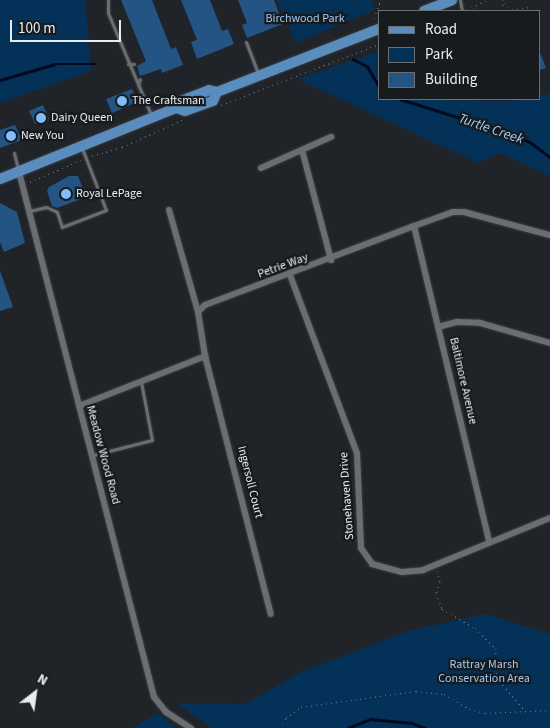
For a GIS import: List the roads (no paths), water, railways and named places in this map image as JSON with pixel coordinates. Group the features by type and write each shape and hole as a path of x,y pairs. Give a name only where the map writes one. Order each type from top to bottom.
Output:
{"main road":[{"path":"427,10 452,0"},
{"path":"0,179 176,108 181,101 208,90 217,92 378,29"}],"street":[{"path":"261,168 331,137"},
{"path":"302,150 331,260"},
{"name":"Meadow Wood Road","path":"18,172 154,697 166,712 191,728"},
{"path":"78,406 205,356 198,312 169,210"},
{"name":"Petrie Way","path":"198,312 205,305 331,260 453,212 464,212 550,235"},
{"name":"Baltimore Avenue","path":"414,226 489,542"},
{"name":"Stonehaven Drive","path":"290,275 357,453 361,548 365,557 379,567 402,572 423,570 550,518"},
{"path":"438,327 456,322 480,323 550,343"},
{"name":"Ingersoll Court","path":"205,356 271,614"}],"lane":[{"path":"108,0 106,8 128,64 152,117"},
{"path":"246,42 259,76"},
{"path":"128,64 134,64"},
{"path":"138,86 140,79"},
{"path":"28,211 46,207 57,212 62,227 106,210 82,146"},
{"path":"14,153 18,172"},
{"path":"91,456 152,440 141,382"}],"waterway":[{"name":"Turtle Creek","path":"353,59 367,66 378,84"},
{"path":"0,80 55,64 96,64"},
{"name":"Turtle Creek","path":"403,100 499,130 530,142 550,157"},
{"path":"348,728 370,719 412,723 425,728"}],"place":[{"name":"The Craftsman","path":"122,101"},
{"name":"Dairy Queen","path":"41,118"},
{"name":"New You","path":"11,136"},
{"name":"Royal LePage","path":"66,194"}],"park label":[{"name":"Birchwood Park","path":"305,19"},
{"name":"Rattray Marsh Conservation Area","path":"484,672"}]}
